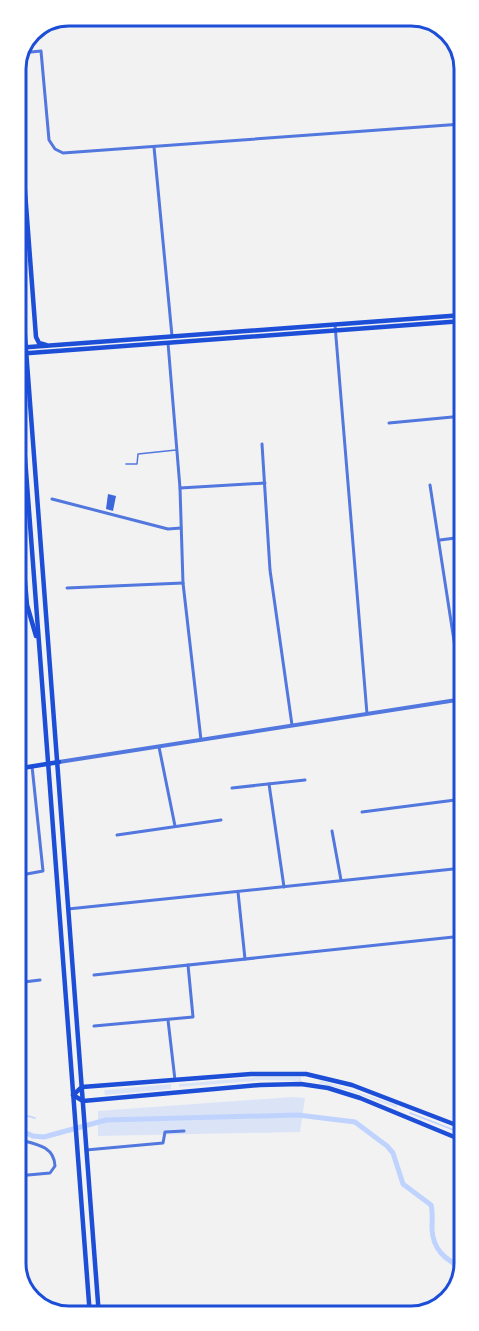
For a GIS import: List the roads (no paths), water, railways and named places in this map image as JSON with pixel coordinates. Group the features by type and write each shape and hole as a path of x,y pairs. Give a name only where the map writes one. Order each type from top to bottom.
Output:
{"main road":[{"path":"26,205 36,337 39,343 46,345"},
{"path":"335,328 453,316"},
{"path":"26,349 453,321"},
{"path":"26,352 46,345 170,340"},
{"path":"26,344 98,1305"},
{"path":"26,472 89,1305"},
{"path":"26,593 27,605 39,645"},
{"path":"26,767 59,762"},
{"path":"73,1095 82,1087 259,1073 311,1074 344,1082 453,1124"},
{"path":"310,1085 311,1074"},
{"path":"175,1080 176,1092"},
{"path":"73,1095 83,1101 269,1084 310,1085 360,1098 453,1137"},
{"path":"401,1114 404,1104"}],"street":[{"path":"29,52 41,51 49,140 57,151 66,153 453,125"},
{"path":"154,147 180,488 183,583 201,740"},
{"path":"335,328 367,715"},
{"path":"389,423 453,417"},
{"path":"262,444 270,570 292,727"},
{"path":"180,488 265,483"},
{"path":"430,485 453,630"},
{"path":"52,499 168,529 181,528"},
{"path":"440,540 453,538"},
{"path":"68,588 183,583"},
{"path":"59,762 453,701"},
{"path":"159,747 175,826"},
{"path":"26,874 43,871 32,766"},
{"path":"232,788 306,780"},
{"path":"269,784 284,887"},
{"path":"362,812 453,800"},
{"path":"117,835 221,820"},
{"path":"332,831 341,879"},
{"path":"68,909 453,869"},
{"path":"238,892 245,959"},
{"path":"94,975 453,937"},
{"path":"94,1026 193,1017 188,965"},
{"path":"26,981 40,980"},
{"path":"168,1020 175,1080"},
{"path":"86,1150 163,1143 165,1132 184,1131"},
{"path":"26,1142 46,1148 54,1157 55,1167 50,1173 26,1175"}],"lane":[{"path":"126,464 137,464 138,454 176,450"}],"waterway":[{"path":"410,1113 453,1130"},
{"path":"26,1133 44,1137 106,1120 298,1115 355,1122 387,1146 393,1153 403,1184 431,1205 435,1243 441,1253 453,1263"},
{"path":"26,1116 35,1118"}]}
